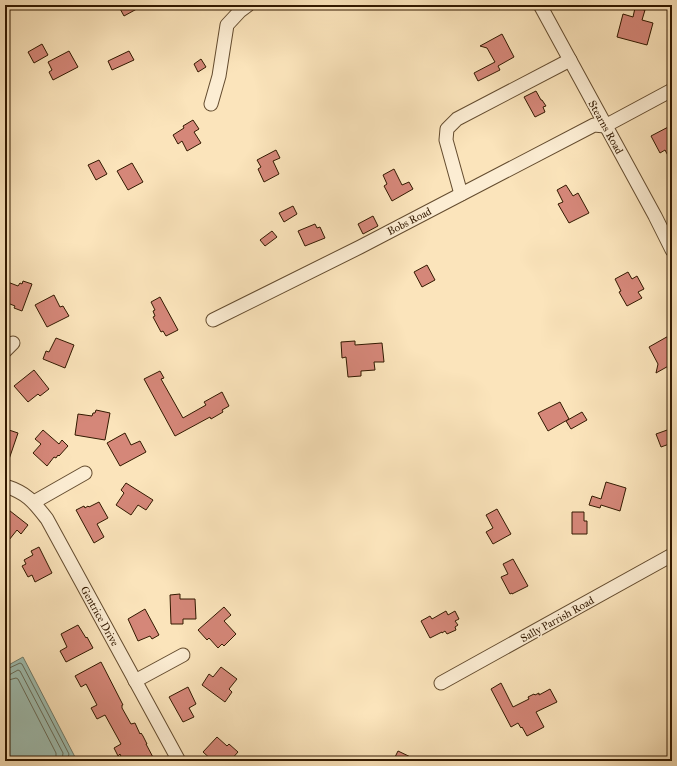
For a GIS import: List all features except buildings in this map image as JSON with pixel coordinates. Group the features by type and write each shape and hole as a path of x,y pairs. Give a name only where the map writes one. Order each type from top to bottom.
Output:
{"street":[{"path":"212,104 219,76 227,25 248,5"},
{"name":"Stearns Road","path":"540,5 672,250"},
{"path":"461,194 446,140 447,129 457,119 570,60"},
{"name":"Bobs Road","path":"213,320 360,247 594,126 605,126 672,90"},
{"path":"34,502 85,473"},
{"name":"Gentrice Drive","path":"5,486 20,491 34,502 47,518 179,761"},
{"name":"Sally Parrish Road","path":"441,683 672,554"},
{"path":"135,681 183,655"}],"water":[{"path":"23,657 75,757 67,761 5,761 5,667"}]}
